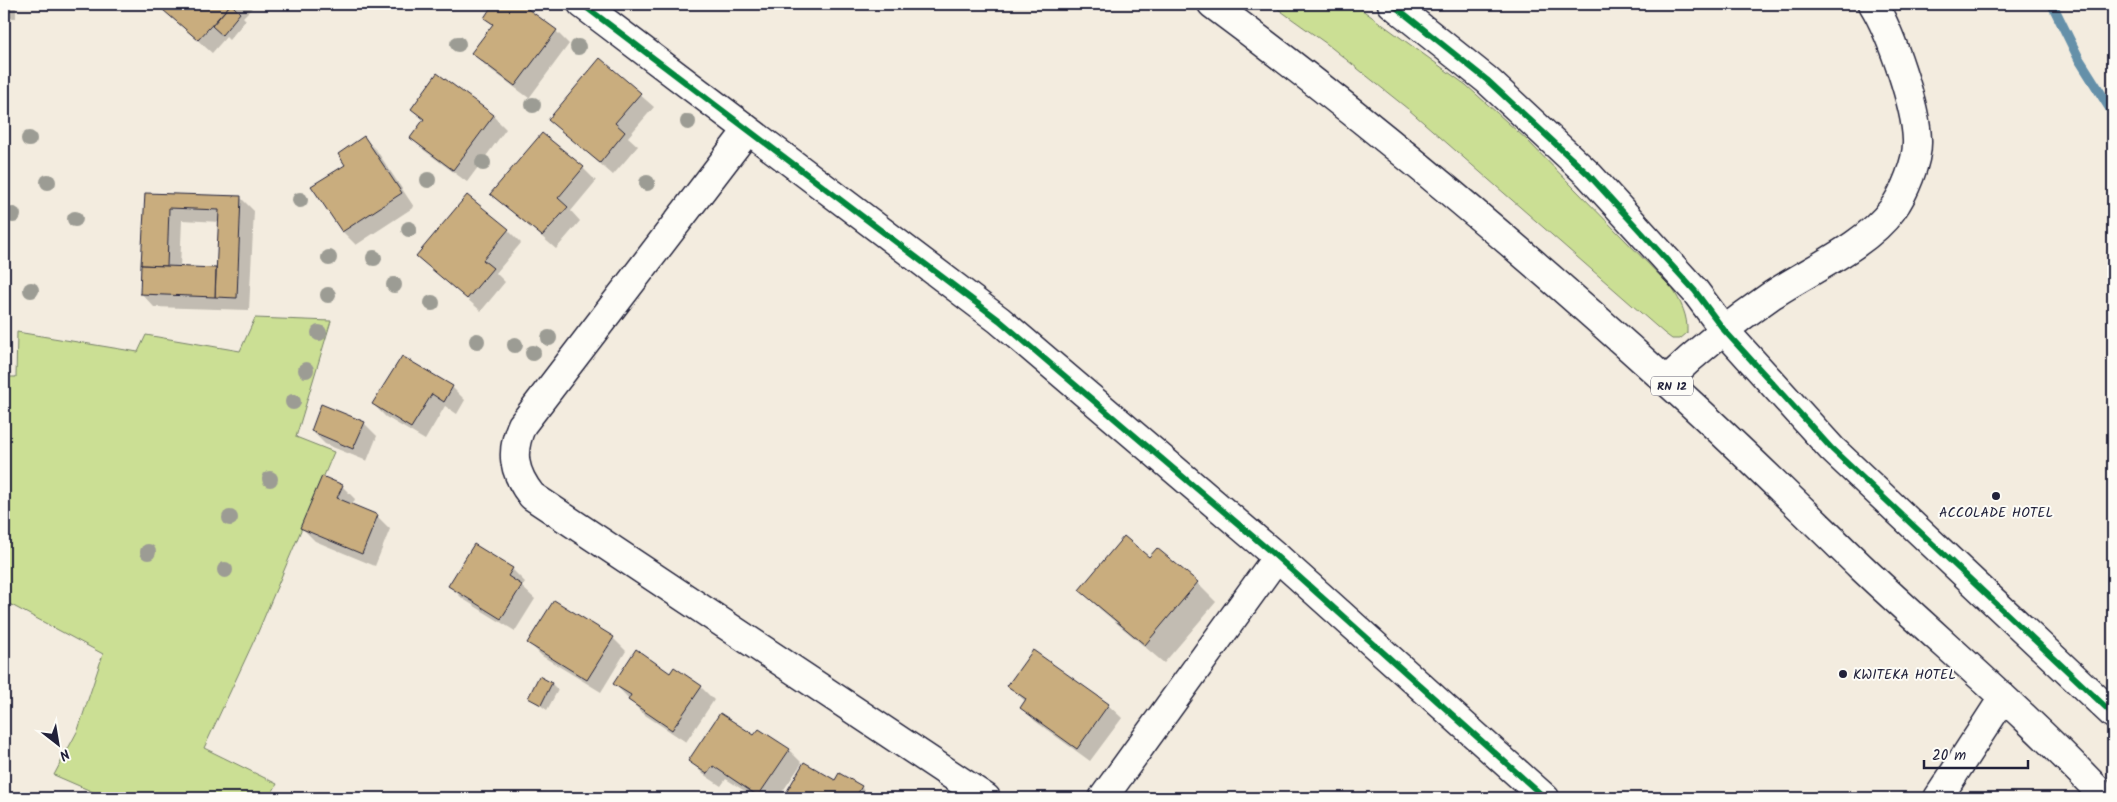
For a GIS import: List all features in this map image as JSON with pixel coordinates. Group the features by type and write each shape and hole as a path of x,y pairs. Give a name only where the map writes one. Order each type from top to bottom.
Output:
{"street":[{"path":"582,4 999,320 1277,557 1545,798"},
{"name":"RN 12","path":"1212,4 1296,65 1421,166 1666,381 1867,573 2003,698 2105,798"},
{"path":"1392,4 1487,80 1589,175 1695,291 1724,330 1832,449 2113,714"},
{"path":"1666,381 1705,344 1772,296 1867,236 1892,211 1909,179 1917,141 1911,104 1901,69 1873,4"},
{"path":"748,130 522,425 513,454 515,469 522,484 532,496 986,798"},
{"path":"1104,798 1277,557"},
{"path":"1938,798 2003,698"}],"green space":[{"path":"1271,4 1354,4 1466,85 1527,140 1672,288 1683,309 1687,333 1680,339 1672,339 1664,333 1408,109 1327,44"},
{"path":"255,318 331,321 296,437 334,452 258,632 204,748 277,784 269,798 107,798 54,775 78,730 103,654 4,601 4,377 16,377 17,332 138,352 146,335 240,351"}],"building":[{"path":"156,4 231,4 198,40"},
{"path":"231,4 240,13 222,35 212,26"},
{"path":"493,4 521,4 557,30 515,86 471,53 493,24 484,18"},
{"path":"600,58 641,93 615,123 625,132 600,163 548,120"},
{"path":"437,73 494,115 453,170 410,138 424,119 411,109"},
{"path":"542,133 584,167 558,198 568,207 542,236 490,194"},
{"path":"364,136 402,193 342,232 311,186 345,165 338,154"},
{"path":"145,193 241,196 237,298 215,297 219,210 169,208 167,266 141,265"},
{"path":"467,195 509,229 483,260 493,268 467,299 416,256"},
{"path":"141,265 216,268 215,297 140,294"},
{"path":"402,356 453,386 444,402 432,394 411,428 372,404"},
{"path":"321,404 365,422 353,449 311,431"},
{"path":"322,476 343,485 337,498 378,515 362,554 300,528"},
{"path":"1124,536 1149,557 1157,548 1198,582 1145,645 1079,590"},
{"path":"474,544 513,568 508,576 522,585 501,619 448,586"},
{"path":"554,600 614,637 587,680 527,643"},
{"path":"636,649 670,673 674,667 702,686 672,730 628,700 631,695 613,684"},
{"path":"1033,650 1109,704 1077,749 1020,708 1026,699 1007,686"},
{"path":"539,676 552,683 541,705 528,698"},
{"path":"720,713 754,735 759,729 790,749 758,796 713,766 707,774 688,761"},
{"path":"804,762 835,780 839,773 862,786 855,798 783,798"}],"waterway":[{"path":"2052,4 2079,59 2113,113"}],"cycle path":[{"path":"582,4 999,320 1277,557 1545,798"},
{"path":"1392,4 1487,80 1589,175 1695,291 1724,330 1832,449 2113,714"}],"place":[{"name":"ACCOLADE HOTEL","path":"1996,496"},
{"name":"KWITEKA HOTEL","path":"1843,674"}]}
